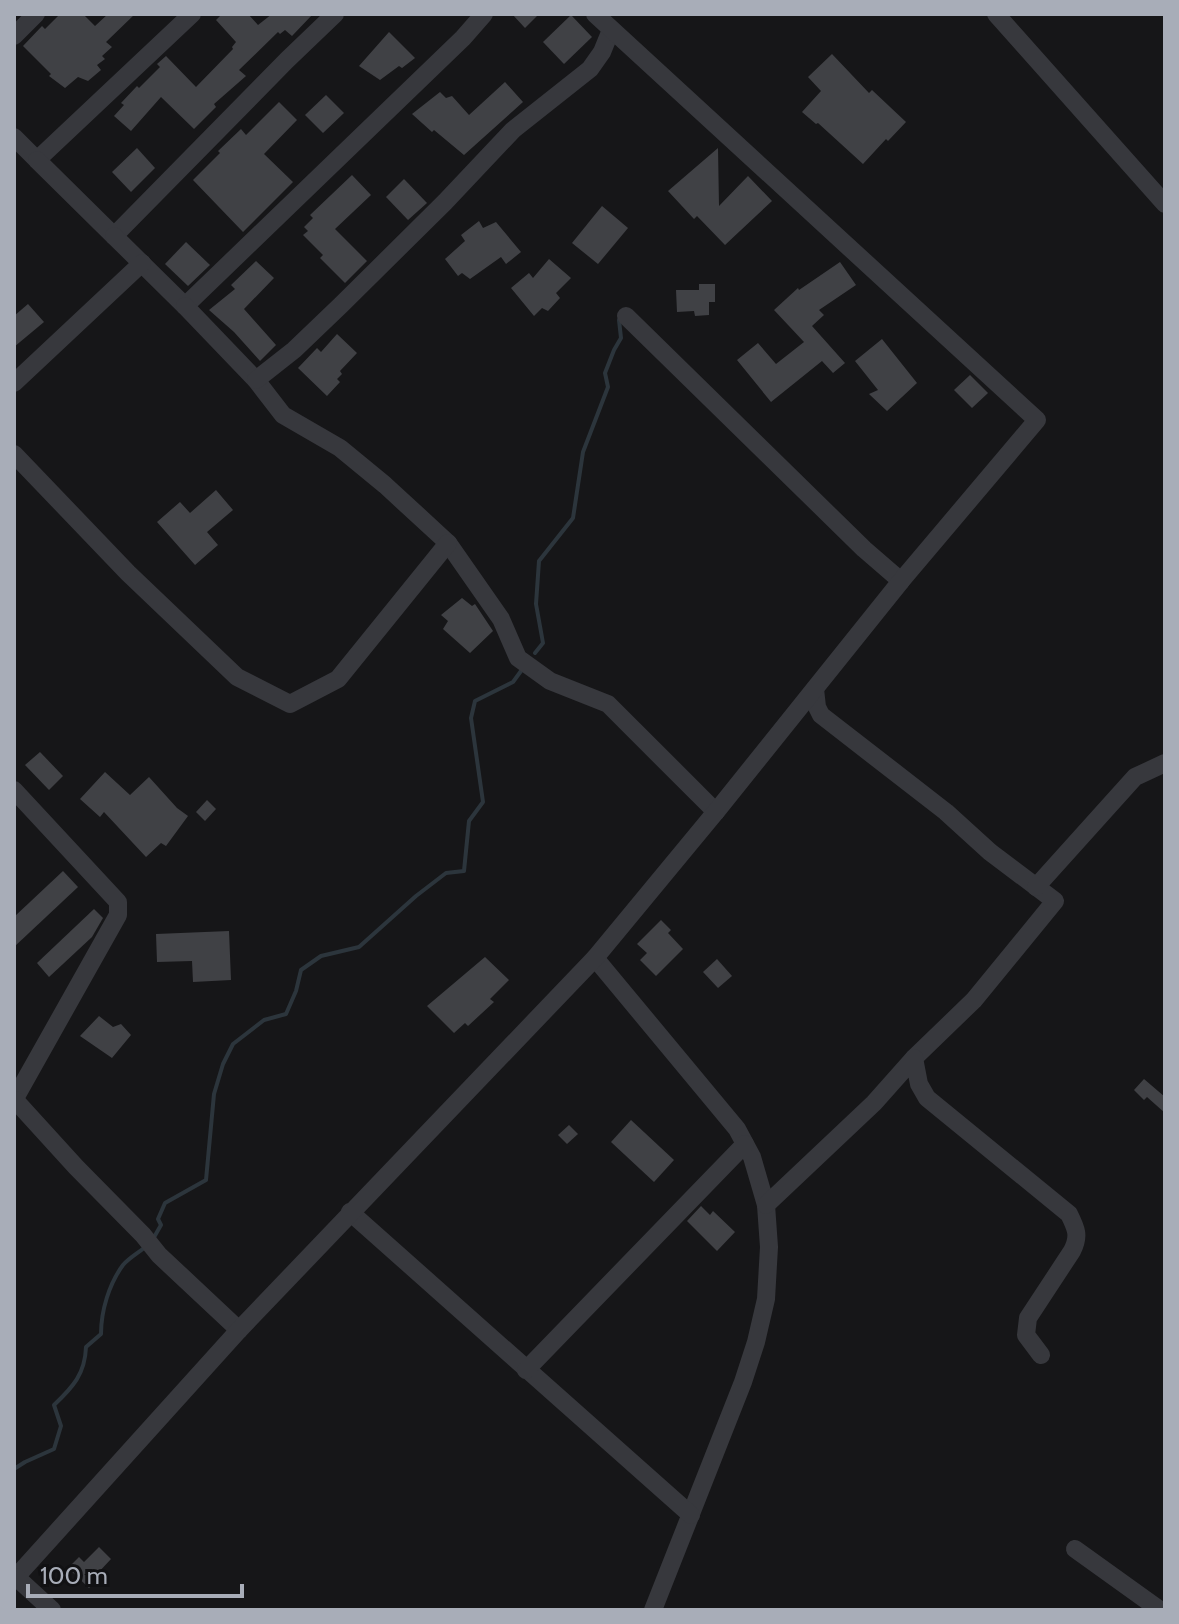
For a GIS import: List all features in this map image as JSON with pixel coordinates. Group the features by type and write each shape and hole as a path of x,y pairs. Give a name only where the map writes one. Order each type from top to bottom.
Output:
{"street":[{"path":"14,36 36,14"},
{"path":"37,160 192,14"},
{"path":"114,236 335,14"},
{"path":"185,306 463,38 484,14"},
{"path":"52,1610 15,1578 239,1330 595,958 901,581 1037,420 595,14"},
{"path":"996,14 1165,204"},
{"path":"256,380 294,350 341,305 513,130 590,69 602,52 611,30"},
{"path":"14,137 185,306 256,380 283,415 340,448 448,543 501,619 518,658 550,681 608,704 716,812"},
{"path":"14,383 142,263"},
{"path":"626,316 864,549 901,581"},
{"path":"14,454 128,573 237,677 290,704 338,679 448,543"},
{"path":"766,1205 874,1103 914,1058 974,1000 1055,901 821,715 815,689"},
{"path":"1036,887 1135,777 1165,763"},
{"path":"14,790 118,902 118,915 15,1100 159,1255 239,1330"},
{"path":"595,958 737,1129 752,1157 766,1205 769,1247 766,1299 756,1342 653,1610"},
{"path":"914,1058 919,1084 927,1098 1069,1214 1078,1232 1072,1251 1028,1318 1026,1335 1041,1355"},
{"path":"526,1370 745,1144"},
{"path":"350,1212 691,1515"},
{"path":"1075,1549 1160,1610"}],"building":[{"path":"60,14 83,14 95,26 108,14 135,14 106,42 112,47 97,65 101,70 88,81 78,77 65,88 49,76 51,74 23,46 42,26 45,29"},
{"path":"222,14 248,14 258,25 272,14 313,14 292,36 285,30 280,34 278,32 239,70 246,76 214,104 216,107 194,129 161,97 131,131 114,116 124,105 121,103 160,67 157,64 166,56 196,87 233,49 236,42 216,20"},
{"path":"512,14 539,14 525,28"},
{"path":"571,15 592,37 564,64 543,42"},
{"path":"389,32 415,58 380,80 359,66"},
{"path":"832,54 869,93 872,90 906,122 863,164 802,112 821,91 808,77"},
{"path":"505,82 523,102 464,155 412,114 440,92 446,98 452,96 469,115"},
{"path":"326,95 344,113 323,133 305,115"},
{"path":"279,102 297,120 264,154 293,182 243,232 193,180 241,129 246,135"},
{"path":"137,148 155,168 131,192 112,172"},
{"path":"718,148 719,206 748,176 772,201 725,245 697,216 694,219 668,191"},
{"path":"352,175 371,195 335,229 367,261 345,283 303,235 308,231 304,227 313,218 310,215"},
{"path":"404,179 427,203 408,220 386,197"},
{"path":"602,206 628,228 598,264 572,243"},
{"path":"479,221 483,228 496,222 521,252 506,264 501,257 470,279 462,273 458,276 445,259 465,241 461,235"},
{"path":"186,242 210,265 188,286 165,264"},
{"path":"549,259 571,278 556,293 560,298 548,311 542,308 534,316 511,288 529,273 533,278"},
{"path":"256,261 274,278 244,309 276,345 260,361 209,310 235,289 231,285"},
{"path":"840,262 856,285 819,310 824,315 812,326 845,363 833,373 822,361 771,402 737,360 758,343 776,364 804,342 774,310 798,288"},
{"path":"699,284 715,284 715,302 709,302 709,315 695,316 694,311 677,312 676,290 699,290"},
{"path":"28,304 44,322 14,347 14,316"},
{"path":"337,334 357,353 340,371 342,374 337,379 340,382 327,396 298,368 317,348 321,352"},
{"path":"882,339 917,383 887,411 869,394 878,390 855,361"},
{"path":"970,375 988,393 972,408 954,390"},
{"path":"216,490 233,510 207,532 218,545 195,565 157,522 180,502 190,513"},
{"path":"462,598 472,606 475,604 493,631 470,653 443,629 448,621 441,615"},
{"path":"40,752 63,776 49,790 25,765"},
{"path":"105,772 130,795 149,777 188,816 166,846 161,843 146,857 104,812 100,817 80,799"},
{"path":"207,800 216,809 205,821 196,812"},
{"path":"63,871 78,887 14,947 14,917"},
{"path":"94,909 103,918 92,937 49,977 37,963"},
{"path":"661,920 683,949 656,976 640,960 647,953 637,944"},
{"path":"229,931 231,980 193,982 192,961 157,962 156,934"},
{"path":"485,957 509,980 490,999 494,1002 468,1026 465,1023 454,1033 427,1006"},
{"path":"717,959 732,976 718,988 703,972"},
{"path":"99,1016 113,1027 121,1024 131,1035 112,1058 80,1036"},
{"path":"1144,1079 1165,1097 1165,1113 1134,1090"},
{"path":"631,1120 674,1160 654,1182 611,1142"},
{"path":"569,1125 578,1134 567,1144 558,1135"},
{"path":"701,1206 710,1215 713,1211 735,1232 717,1251 687,1221"},
{"path":"99,1547 111,1559 89,1588 68,1568 79,1557 84,1562"}],"waterway":[{"path":"535,653 543,643 536,604 539,561 573,518 583,452 608,387 605,373 621,338 619,320"},
{"path":"153,1239 161,1225 158,1219 165,1203 206,1180 214,1094 233,1044 264,1020 286,1014 301,970 321,956 359,947 446,873 464,871 469,821 483,802 471,718 475,701 513,682 521,671"},
{"path":"14,1469 54,1449 61,1426 54,1405 77,1379 86,1347 101,1334 102,1316 118,1272 125,1262 144,1248"}]}
